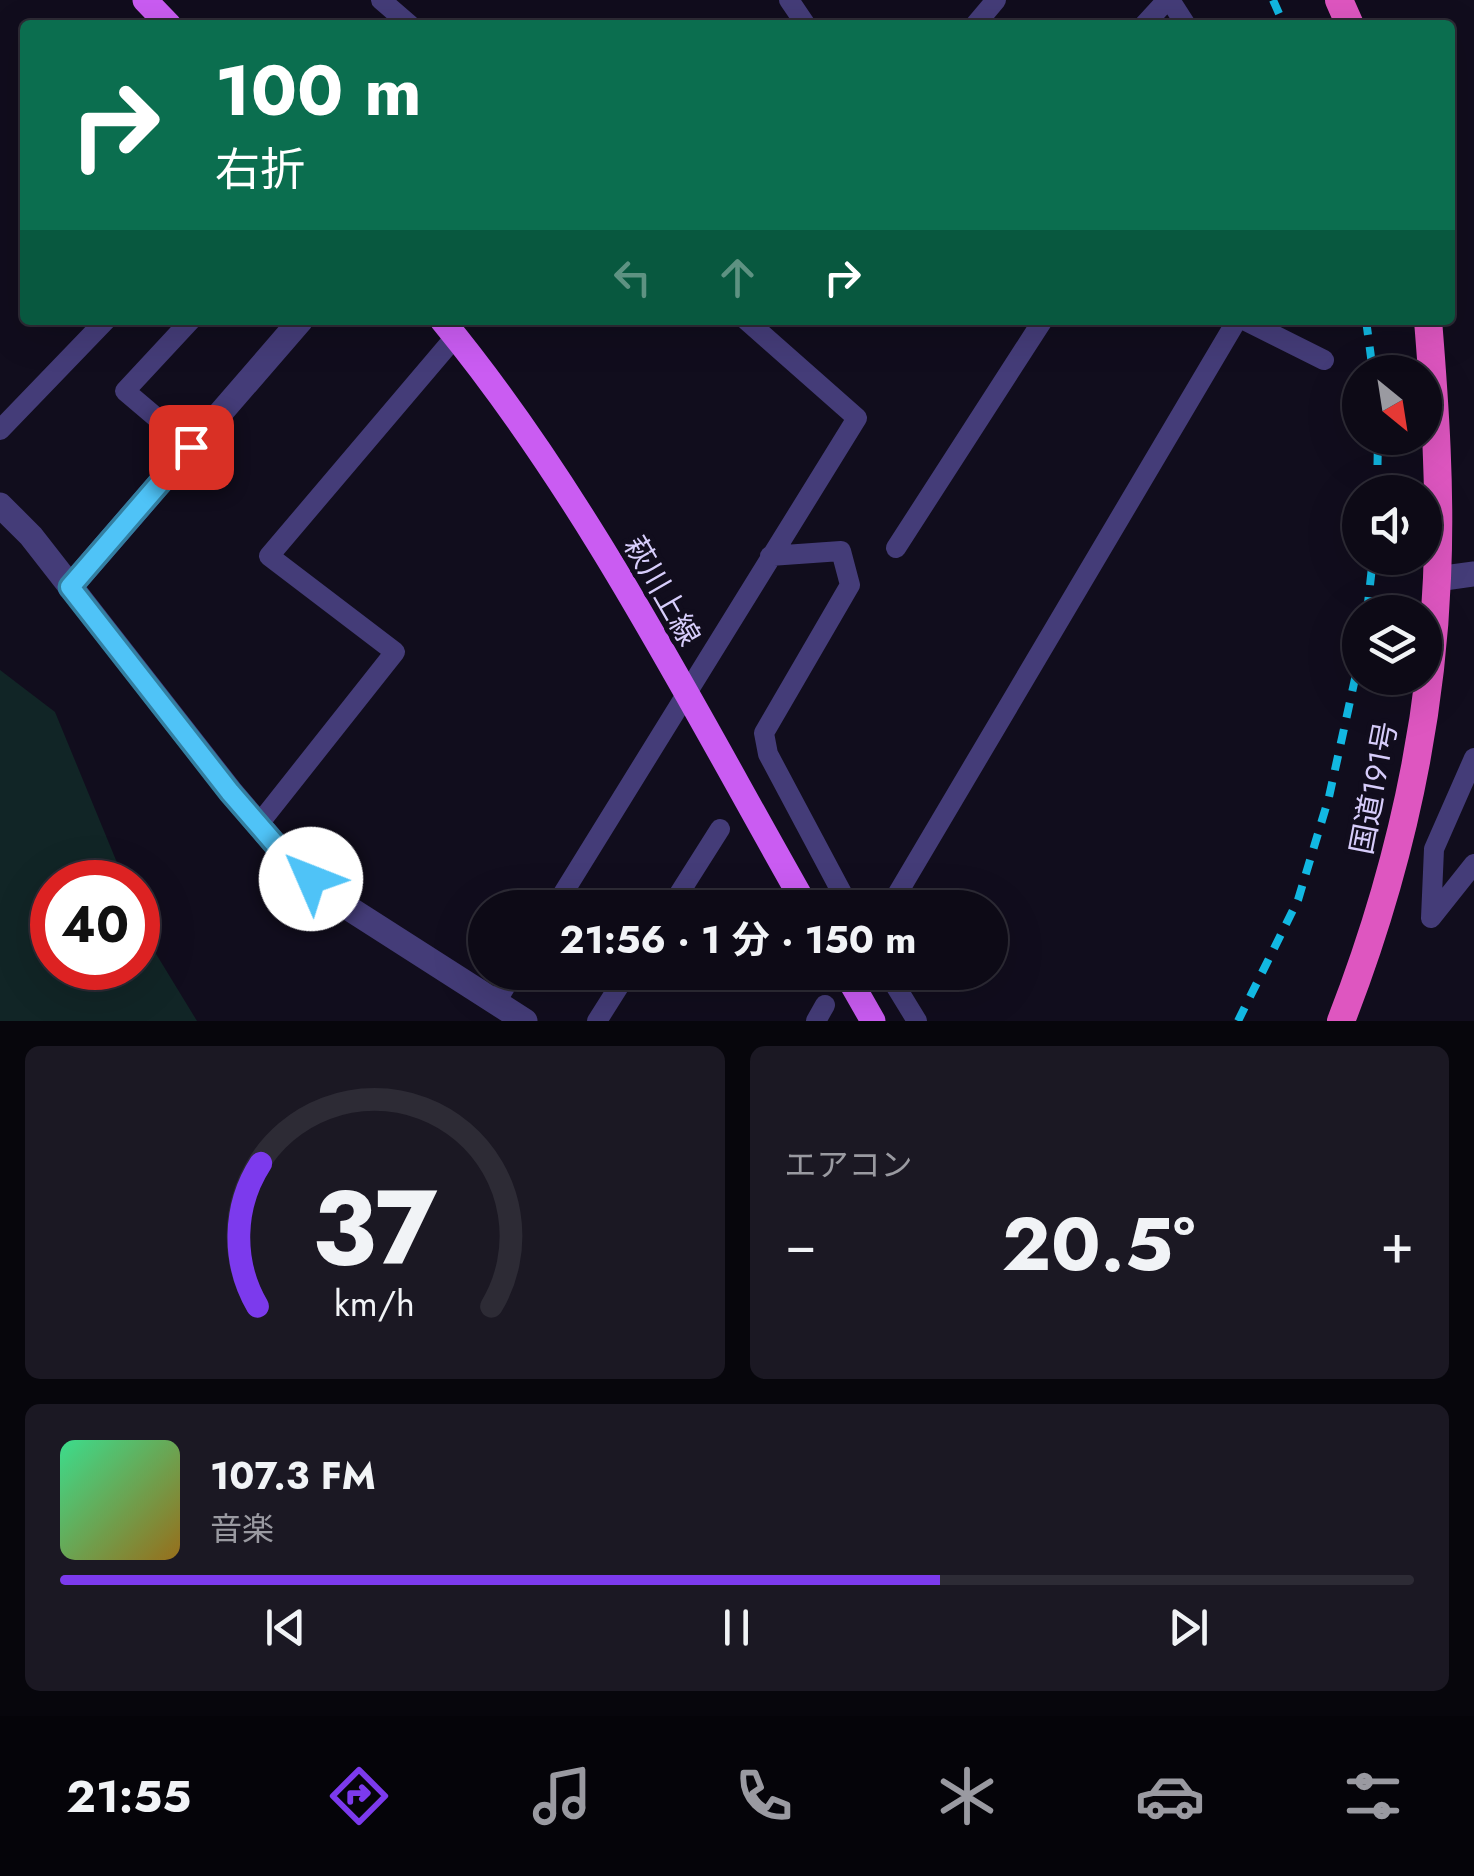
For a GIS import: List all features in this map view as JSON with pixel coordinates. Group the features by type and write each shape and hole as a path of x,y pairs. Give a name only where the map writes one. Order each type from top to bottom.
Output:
{"highway":[{"name":"国道191号","path":"1341,1021 1400,844 1419,740 1437,579 1437,468 1428,325"}],"main road":[{"path":"145,0 164,20"},
{"name":"萩川上線","path":"448,328 544,458 797,890"},
{"path":"855,990 872,1021"}],"street":[{"path":"381,0 404,20"},
{"path":"979,20 996,0"},
{"path":"1149,20 1169,0"},
{"path":"0,430 101,325"},
{"path":"186,325 125,391 191,447"},
{"path":"70,587 297,325"},
{"path":"565,890 857,418 752,325"},
{"path":"896,548 1040,325"},
{"path":"901,890 1237,325"},
{"path":"1250,325 1324,360"},
{"path":"258,824 395,652 269,556 448,328"},
{"path":"0,505 31,536 287,858 336,900 525,1021"},
{"path":"770,556 841,551 850,584 764,734 768,754 840,890"},
{"path":"1437,579 1474,574"},
{"path":"1474,758 1434,849 1431,918 1474,864"},
{"path":"681,890 720,829"},
{"path":"496,1002 503,990"},
{"path":"597,1021 617,990"},
{"path":"898,990 917,1021"}],"green space":[{"path":"0,670 55,712 116,860 30,860 30,990 160,990 160,960 197,1021 0,1021"}],"railway":[{"path":"1273,0 1282,20"},
{"path":"1367,325 1371,355"},
{"path":"1377,475 1378,455"},
{"path":"1369,595 1371,575"},
{"path":"1238,1021 1298,900 1329,797 1351,695"}],"route":[{"path":"191,447 70,587 230,792 287,858 311,879"}]}
